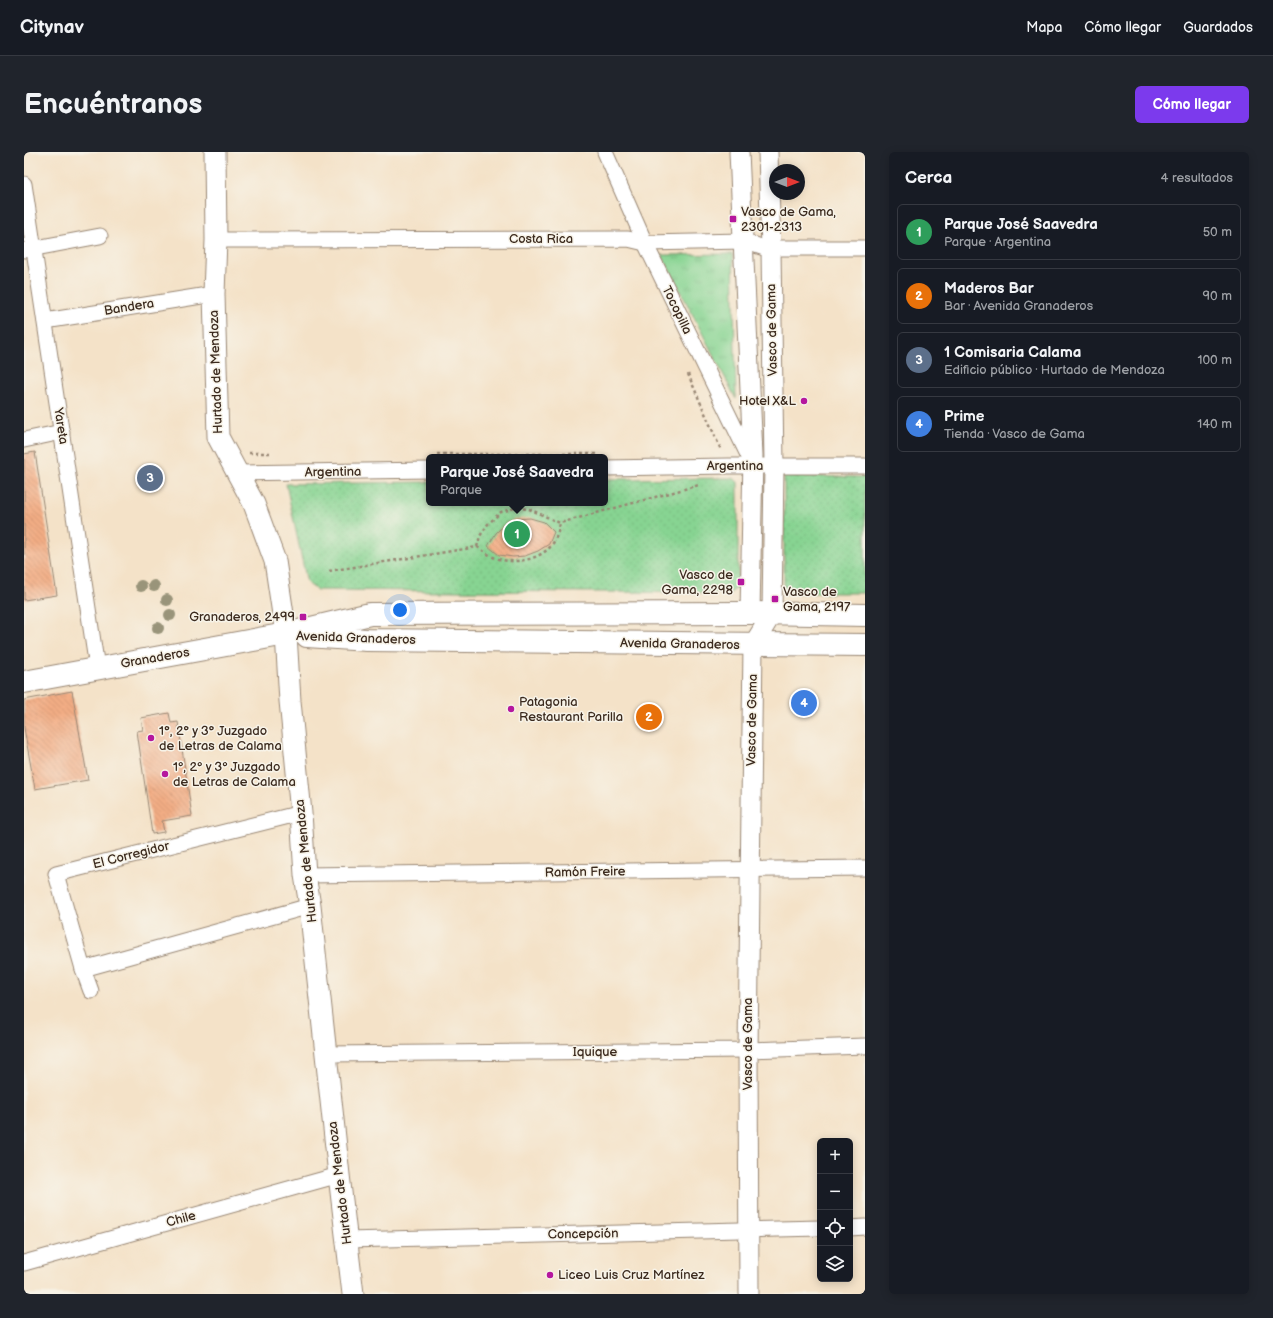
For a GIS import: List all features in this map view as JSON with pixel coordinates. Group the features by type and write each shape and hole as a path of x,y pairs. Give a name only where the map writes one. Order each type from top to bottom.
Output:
{"main road":[{"name":"Hurtado de Mendoza","path":"215,152 216,240 214,294 218,437 254,504 275,561 286,634 290,701 301,813 305,875 310,906 339,1176 354,1294"},
{"name":"Avenida Granaderos","path":"286,634 370,614 750,613 865,615"},
{"name":"Granaderos","path":"24,682 286,634"},
{"name":"Avenida Granaderos","path":"286,634 367,640 865,645"}],"street":[{"name":"Tocopilla","path":"605,152 645,243 753,466"},
{"name":"Vasco de Gama","path":"739,152 753,466 750,613"},
{"name":"Vasco de Gama","path":"768,152 774,466 772,614"},
{"name":"Yareta","path":"24,184 29,249 45,321 97,668"},
{"path":"29,249 100,236"},
{"name":"Costa Rica","path":"216,240 628,239 645,243 744,241 771,249 865,248"},
{"name":"Bandera","path":"45,321 214,294"},
{"path":"24,440 62,432"},
{"name":"Argentina","path":"608,468 865,466"},
{"name":"Argentina","path":"238,473 426,470"},
{"path":"753,645 772,614"},
{"name":"Vasco de Gama","path":"749,1294 748,1050 753,645"},
{"name":"El Corregidor","path":"91,991 83,969 56,874 301,813"},
{"name":"Ramón Freire","path":"305,875 865,868"},
{"path":"83,969 310,906"},
{"name":"Iquique","path":"326,1054 748,1050 865,1046"},
{"name":"Chile","path":"24,1263 339,1176"},
{"name":"Concepción","path":"347,1240 817,1228"},
{"path":"853,1228 865,1228"}],"path":[{"path":"226,453 273,453"},
{"path":"431,454 597,454"},
{"path":"477,547 480,536 488,524 501,512 515,508 529,509 560,523 702,484"},
{"path":"329,571 477,547 496,558 511,562 524,560 539,555 551,546 559,529 560,523"}],"green space":[{"path":"733,254 736,399 662,255"},
{"path":"784,476 865,477 865,593 784,593"},
{"path":"732,478 738,482 738,587 730,593 317,590 307,583 286,484 426,482 426,506 608,506 608,479"}],"building":[{"path":"35,452 57,595 24,600 24,454"},
{"path":"530,518 544,522 554,532 549,544 538,551 525,556 513,557 499,555 488,546 496,533 505,524 516,519"},
{"path":"72,691 88,780 35,789 24,728 24,700"},
{"name":"1º, 2º y 3º Juzgado de Letras de Calama","path":"169,713 171,723 178,722 192,816 162,821 164,832 152,834 137,731 143,730 141,718"}],"place":[{"name":"Vasco de Gama, 2301-2313","path":"733,219"},
{"name":"Hotel X&L","path":"804,401"},
{"name":"1 Comisaria Calama","path":"150,478"},
{"name":"Parque José Saavedra","path":"517,534"},
{"name":"Vasco de Gama, 2298","path":"741,582"},
{"name":"Vasco de Gama, 2197","path":"775,599"},
{"name":"Granaderos, 2499","path":"303,617"},
{"name":"Prime","path":"804,703"},
{"name":"Patagonia Restaurant Parilla","path":"511,709"},
{"name":"Maderos Bar","path":"649,717"},
{"name":"1°, 2° y 3° Juzgado de Letras de Calama","path":"151,738"},
{"name":"1º, 2º y 3º Juzgado de Letras de Calama","path":"165,774"},
{"name":"Liceo Luis Cruz Martínez","path":"550,1275"}]}
